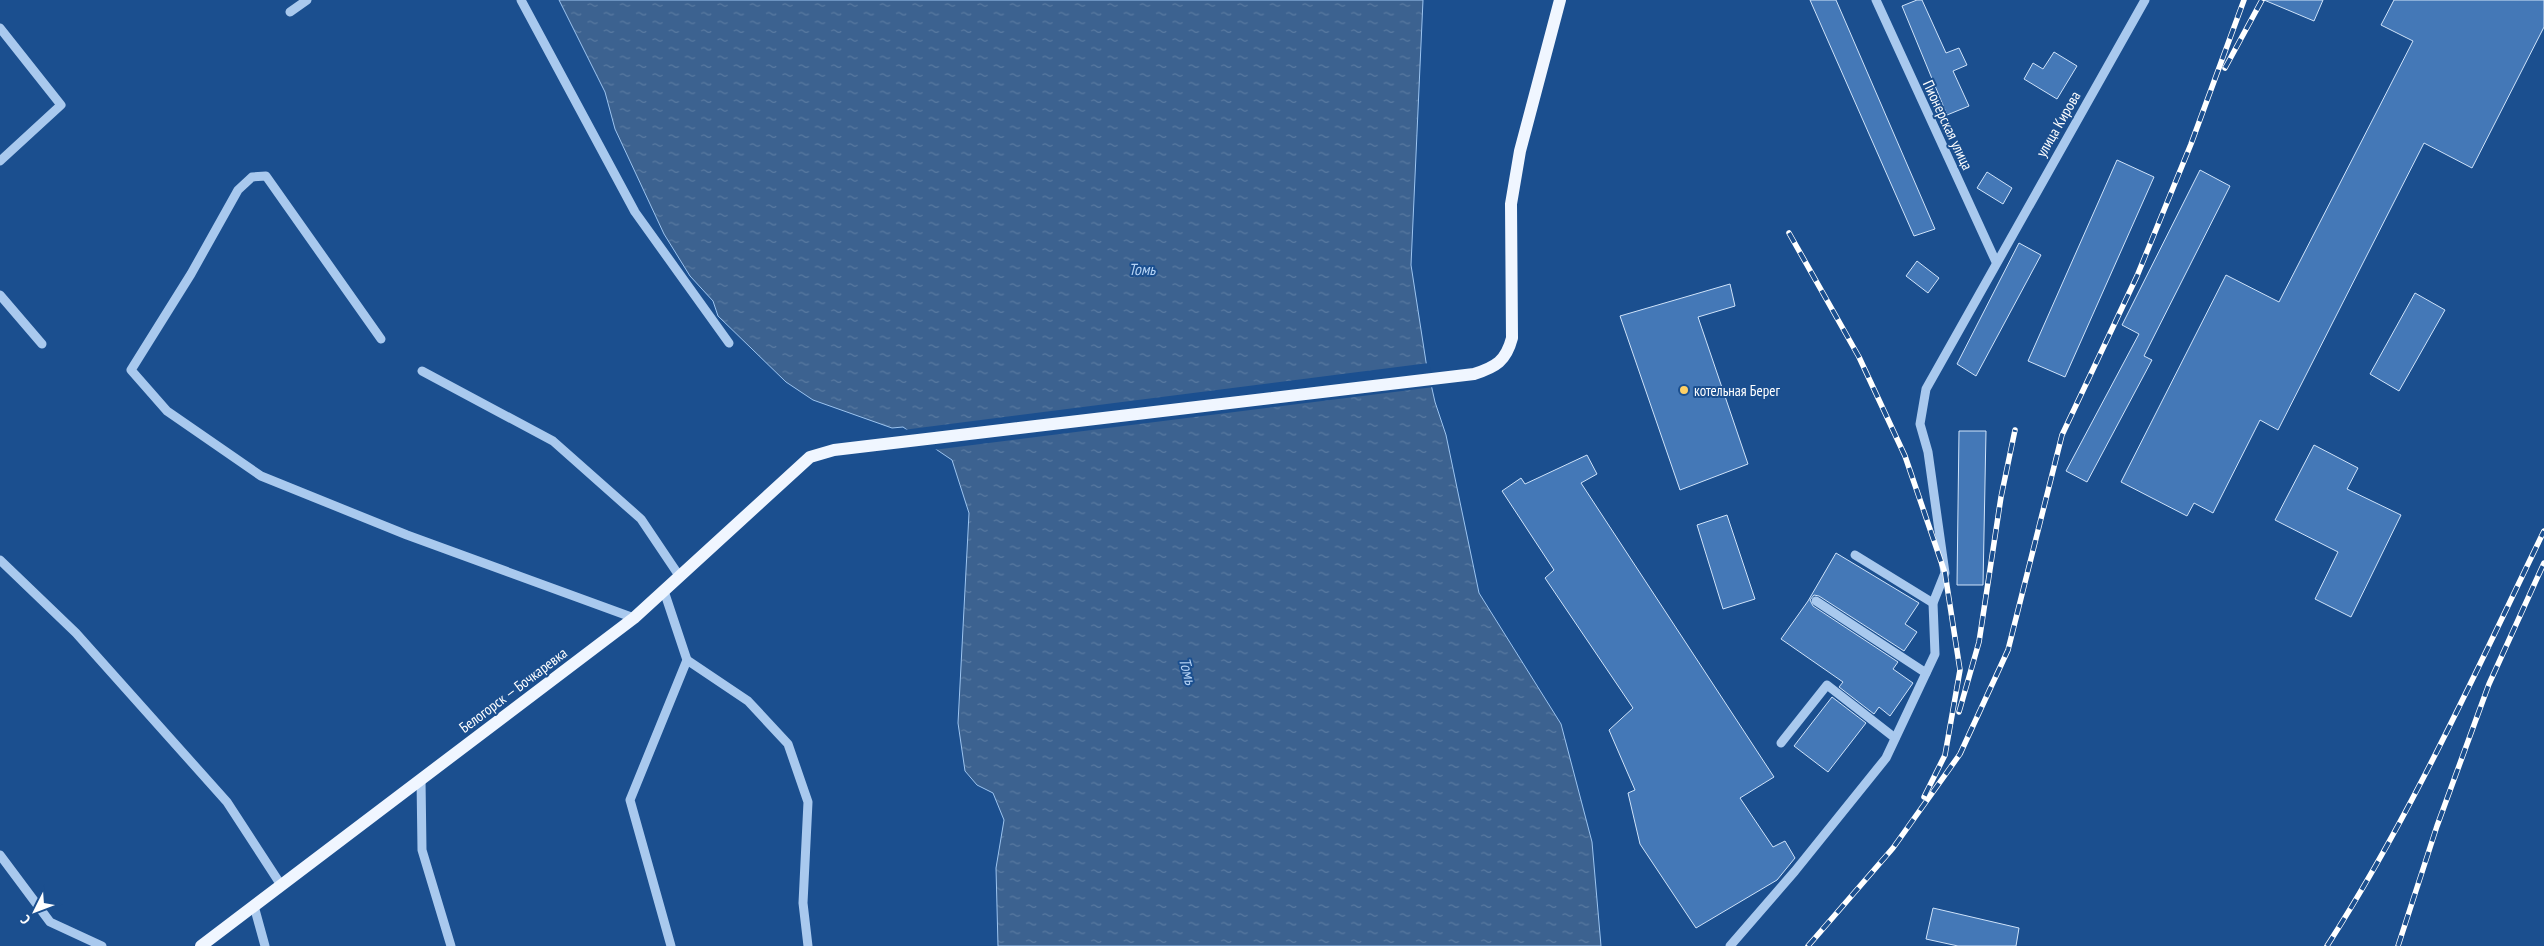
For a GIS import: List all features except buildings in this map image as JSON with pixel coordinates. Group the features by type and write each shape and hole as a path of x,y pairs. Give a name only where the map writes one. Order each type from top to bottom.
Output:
{"main road":[{"name":"Белогорск — Бочкаревка","path":"201,946 634,618 810,457 834,450 1474,374 1492,368 1508,353 1512,338 1510,204 1520,151 1560,0"}],"street":[{"path":"290,12 307,0"},
{"path":"521,0 635,212 729,343"},
{"name":"Пионерская улица","path":"1876,0 1996,262"},
{"name":"улица Кирова","path":"1933,603 1945,573 1928,452 1920,424 1926,388 2145,0"},
{"path":"0,28 61,105 0,161"},
{"path":"382,340 266,176 252,178 238,190 191,274 131,370 167,411 261,476 407,535 634,618"},
{"path":"0,295 42,344"},
{"path":"422,371 553,441 640,518 680,577"},
{"path":"1730,946 1795,871 1886,758 1935,654 1933,603 1855,555"},
{"path":"0,560 76,633 227,802 281,885"},
{"path":"664,591 687,660 748,700 788,744 808,802 803,903 808,946"},
{"path":"1816,601 1926,673"},
{"path":"671,946 630,800 687,660"},
{"path":"1781,743 1827,685 1895,738"},
{"path":"421,779 422,850 451,946"},
{"path":"0,854 50,922 102,946"},
{"path":"254,906 265,946"}],"water":[{"name":"Томь","path":"559,0 1423,0 1411,265 1426,362 1435,402 1446,435 1479,593 1561,724 1592,842 1601,946 998,946 996,868 1004,820 993,793 977,785 965,771 958,723 969,513 952,460 903,427 892,428 813,400 786,382 718,316 713,301 690,276 664,234 615,129 605,92"}],"pier":[{"path":"1429,363 1434,387 933,450 903,430"}],"railway":[{"path":"1808,946 1893,848 1960,754 2008,650 2062,435 2137,276 2191,144 2244,0"},
{"path":"2225,68 2262,0"},
{"path":"1789,233 1859,357 1905,456 1945,573 1960,670 1945,755 1924,797"},
{"path":"1959,712 1979,642 2001,497 2015,430"},
{"path":"2327,946 2358,896 2415,794 2544,531"},
{"path":"2398,946 2437,826 2489,684 2544,563"}],"place":[{"name":"котельная Берег","path":"1684,390"}]}
